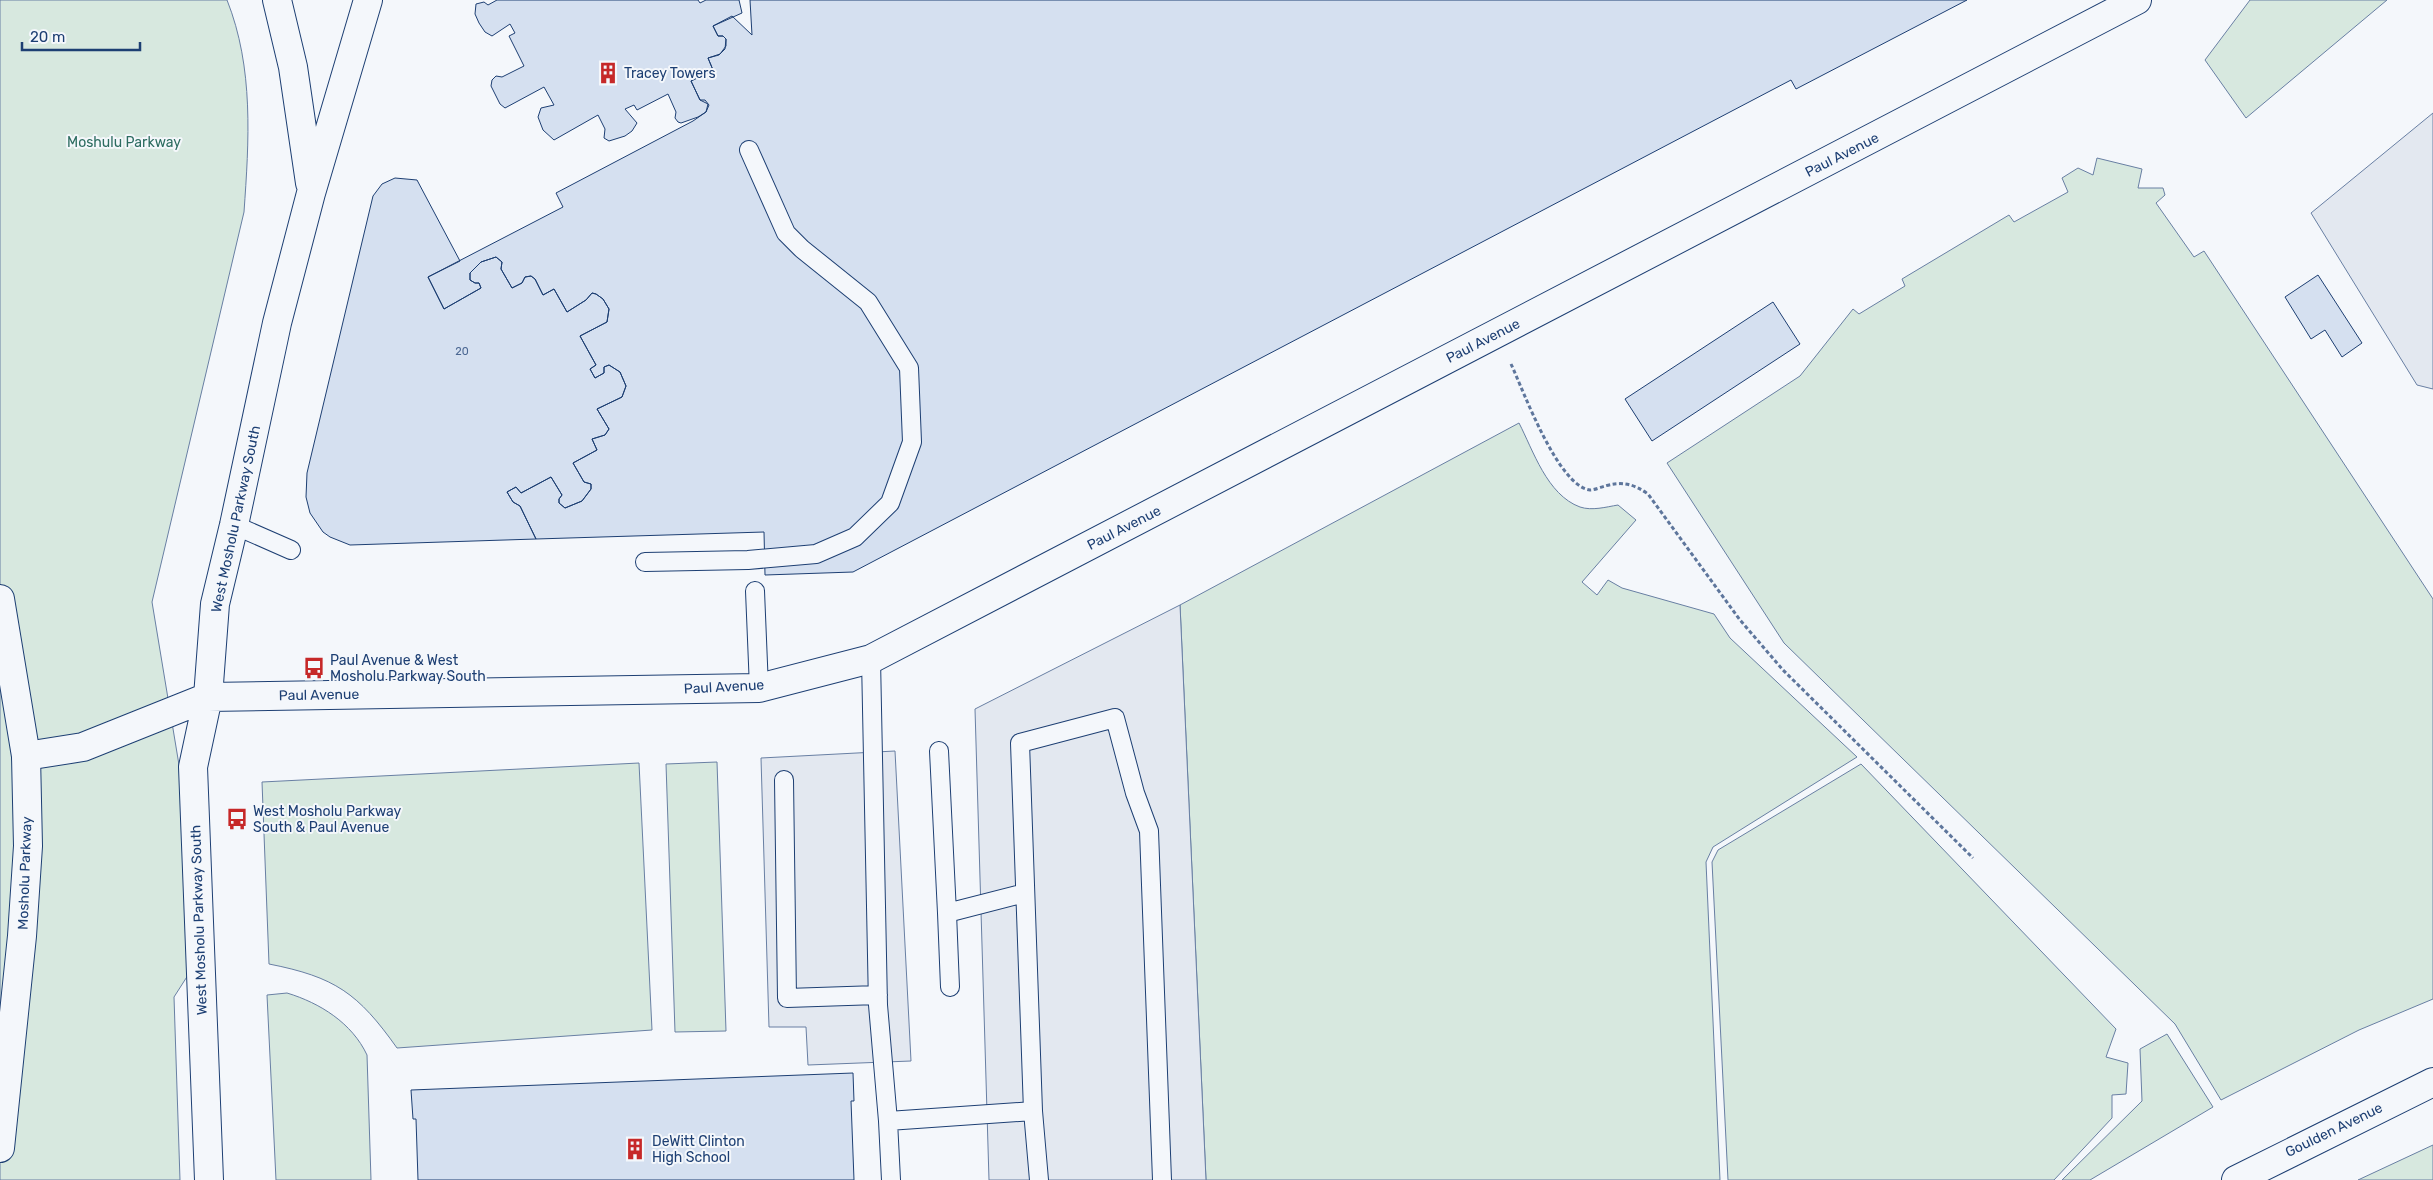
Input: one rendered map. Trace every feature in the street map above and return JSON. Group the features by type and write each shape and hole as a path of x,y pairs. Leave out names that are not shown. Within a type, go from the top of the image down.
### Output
{"street":[{"name":"West Mosholu Parkway South","path":"277,0 293,67 311,192"},
{"name":"West Mosholu Parkway South","path":"209,1180 192,767 208,697 215,604 234,525 277,323 311,192 368,0"},
{"name":"Paul Avenue","path":"26,756 83,747 208,697 760,688 871,659 2137,0"},
{"name":"Mosholu Parkway","path":"0,599 26,756 28,846 22,936 0,1148"},
{"name":"Goulden Avenue","path":"2236,1180 2433,1082"}],"lane":[{"path":"645,562 748,560 816,554 855,537 890,503 912,442 909,368 868,302 802,249 786,233 749,150"},
{"path":"234,525 290,550"},
{"path":"755,591 760,688"},
{"path":"871,659 878,995 888,1120 890,1180"},
{"path":"1040,1180 1033,1111 1020,743 1115,718 1135,793 1149,831 1162,1180"},
{"path":"939,751 950,987"},
{"path":"784,780 787,998 878,995"},
{"path":"947,913 1025,894"},
{"path":"888,1120 1033,1111"}],"path":[{"path":"1498,334 1555,459 1575,484 1591,490 1619,482 1638,487 1648,494 1740,620 1783,670 1973,858"}],"green space":[{"name":"Moshulu Parkway","path":"0,0 227,0 236,26 246,78 248,132 244,212 152,602 182,783 190,972 174,997 180,1180 0,1180"},
{"path":"2250,0 2387,0 2246,118 2205,60"},
{"path":"2097,158 2142,169 2138,188 2163,188 2165,195 2156,203 2194,257 2204,251 2433,599 2433,999 2359,1030 2221,1100 2175,1024 1784,643 1667,463 1800,376 1853,309 1859,314 1905,286 1902,279 2009,215 2014,222 2068,192 2062,178 2078,168 2093,175"},
{"path":"1519,423 1542,471 1559,493 1568,501 1589,509 1618,505 1636,520 1582,582 1597,595 1608,580 1622,588 1714,614 1730,638 1857,757 1713,847 1706,862 1720,1180 1206,1180 1180,605"},
{"path":"717,762 726,1031 675,1032 666,764"},
{"path":"639,763 652,1030 397,1048 370,1014 343,990 311,975 269,964 262,782"},
{"path":"1861,764 2116,1029 2106,1057 2128,1063 2126,1094 2112,1095 2112,1118 2054,1180 1728,1180 1712,862 1718,850"},
{"path":"287,993 311,1002 334,1016 353,1033 367,1055 371,1180 276,1180 267,995"},
{"path":"2167,1034 2213,1107 2090,1180 2062,1180 2142,1101 2140,1049"},
{"path":"2433,1145 2433,1180 2358,1180"}],"shaded area":[{"path":"2433,113 2433,389 2417,385 2311,213"},
{"path":"1180,605 1206,1180 989,1180 975,709"},
{"path":"895,751 911,1061 808,1065 806,1027 769,1027 761,758"}],"building":[{"name":"Tracey Towers","path":"497,0 698,0 700,3 706,0 739,0 742,13 713,26 718,36 723,36 726,39 726,46 720,54 708,58 713,70 691,81 700,100 705,100 709,105 706,112 698,117 681,123 678,122 668,94 637,110 634,105 625,109 637,123 632,131 625,136 609,141 604,138 605,129 598,115 554,140 543,130 538,117 541,108 554,105 544,87 505,108 500,104 491,86 492,80 496,76 502,77 524,66 509,36 515,33 510,24 492,36 485,32 475,14 476,4 484,2 488,5"},
{"path":"750,0 1967,0 1796,89 1791,80 853,572 765,575 764,532 536,539 520,506 513,502 507,492 516,487 521,493 551,477 562,495 559,503 565,508 582,501 591,489 591,484 584,482 573,463 597,450 592,439 605,435 609,429 597,409 622,397 626,386 620,372 609,365 604,367 604,373 595,378 590,369 596,365 580,336 607,322 609,309 603,299 592,293 586,300 567,312 554,289 543,295 535,279 531,276 525,277 522,283 512,288 501,269 502,262 496,257 481,262 470,273 470,280 479,283 481,288 444,309 428,277 563,207 556,193 693,121 706,112 708,104 700,100 691,81 713,70 708,58 719,55 725,49 726,39 723,36 718,36 713,26 732,16 752,35"},
{"path":"395,178 417,180 460,261 428,277 444,309 481,288 479,283 470,280 470,273 481,262 496,257 502,262 501,269 512,288 522,283 525,277 531,276 535,279 543,295 554,289 567,312 586,300 592,293 603,299 609,309 607,322 580,336 596,365 590,369 595,378 604,373 604,367 609,365 620,372 626,386 622,397 597,409 609,429 605,435 592,439 597,450 573,463 584,482 591,484 591,489 582,501 565,508 559,503 562,495 551,477 521,493 516,487 507,492 513,502 520,506 536,539 350,545 323,532 310,513 306,497 307,473 373,196 382,184"},
{"path":"2318,275 2362,343 2342,357 2325,330 2311,339 2285,297"},
{"path":"1773,302 1800,344 1652,441 1625,399"},
{"name":"DeWitt Clinton High School","path":"853,1073 854,1101 851,1101 854,1180 418,1180 416,1119 413,1119 411,1090"}],"place":[{"name":"Tracey Towers","path":"608,73"},
{"name":"Paul Avenue & West Mosholu Parkway South","path":"314,668"},
{"name":"West Mosholu Parkway South & Paul Avenue","path":"237,819"},
{"name":"DeWitt Clinton High School","path":"635,1149"}]}
